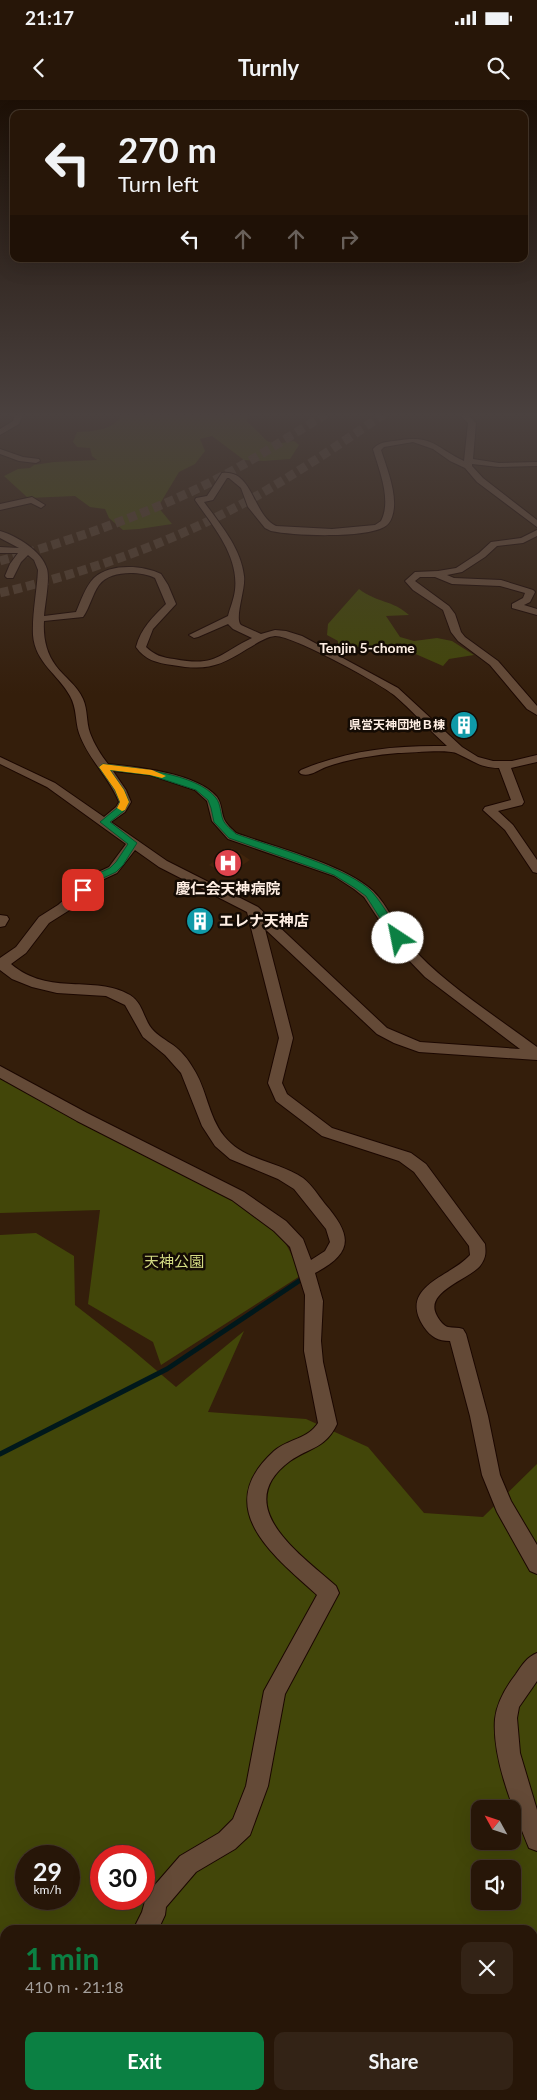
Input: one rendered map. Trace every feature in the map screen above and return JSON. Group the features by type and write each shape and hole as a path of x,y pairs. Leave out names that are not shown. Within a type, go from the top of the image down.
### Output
{"street":[{"path":"204,507 233,549 240,579 240,591 233,623 237,627 259,637"},
{"path":"253,507 268,526 286,530 336,532 383,526 391,507"},
{"path":"515,507 537,524"},
{"path":"537,533 523,540 494,544 482,555 459,570 437,574 418,574 410,581 412,585 436,599 447,609 453,618 456,634 495,664 537,712"},
{"path":"0,534 11,538 29,551 38,559 43,570 38,636 51,667 71,688 77,698 82,712 84,732 103,767 120,790 124,802 121,809 104,822"},
{"path":"0,550 29,551"},
{"path":"10,576 16,561 23,553 29,551"},
{"path":"39,619 80,615 96,582 102,577 121,571 157,575 172,604 148,627 142,641 141,647 143,651 154,658 188,665 208,665 221,660 259,637 274,634 295,636 344,661 397,692 455,749 478,762 504,766 521,764 537,758"},
{"path":"437,574 452,581 501,583 530,592 527,600 516,606 537,612"},
{"path":"194,636 233,618"},
{"path":"305,772 321,764 370,753 422,748 455,749"},
{"path":"0,760 39,778 163,864 253,910 382,1031 399,1040 419,1047 537,1055"},
{"path":"504,766 518,802 489,810 509,828 537,868"},
{"path":"103,767 152,772 199,788 212,799 216,808 218,822 232,836 338,873 358,886 369,894 404,947 430,974 537,1055"},
{"path":"133,843 113,870 98,877 63,908 44,920 21,950 1,964 24,980 64,989 110,993 131,1002 146,1031 167,1048 190,1074 206,1120 227,1150 244,1160 294,1180 331,1220 338,1232 339,1244 332,1255 323,1262 306,1270"},
{"path":"253,910 286,1038 275,1082 281,1097 327,1132 405,1157 420,1168 477,1244 478,1256 469,1266 431,1290 425,1307 428,1319 442,1334 458,1334 479,1416 491,1475 504,1506 537,1564"},
{"path":"0,919 2,919 0,923"},
{"path":"0,1071 82,1117 238,1196 280,1226 297,1244 315,1303 312,1340 313,1362 328,1424 319,1437 282,1456 262,1476 256,1487 255,1500 260,1524 275,1542 329,1593 275,1691 257,1786 242,1827 227,1841 188,1864 155,1902 153,1915 147,1925"},
{"path":"537,1663 508,1706 505,1738 523,1803 537,1840"}],"shaded area":[{"name":"慶仁会天神病院","path":"232,848 250,860 227,875 209,865"}],"green space":[{"path":"93,507 158,507 172,524 123,530 109,518 105,509"},
{"path":"359,589 372,597 403,610 409,615 386,616 400,637 414,641 437,638 452,641 474,655 449,659 443,666 411,652 360,647 338,649 338,641 327,635 328,624"},
{"name":"天神公園","path":"0,1073 166,1167 231,1199 256,1214 267,1222 283,1240 291,1253 300,1276 161,1365 153,1342 88,1304 100,1210 0,1213"},
{"path":"36,1233 74,1256 75,1305 176,1387 244,1331 208,1412 306,1419 368,1447 424,1513 483,1517 537,1464 537,1925 0,1925 0,1235"}],"waterway":[{"path":"0,1454 167,1369 302,1279"}],"tunnel":[{"path":"0,561 54,545 156,507"},
{"path":"0,593 63,576 124,556 184,532 236,507"}],"slow traffic":[{"path":"122,808 124,802 120,790 103,767 152,772 162,776"}],"place":[{"name":"県営天神団地Ｂ棟","path":"464,725"},
{"name":"慶仁会天神病院","path":"228,863"},
{"name":"エレナ天神店","path":"200,921"}],"district":[{"name":"Tenjin 5-chome","path":"367,648"}],"route":[{"path":"83,890 98,877 113,870 133,843 104,822 121,809 124,802 120,790 103,767 152,772 199,788 212,799 216,808 218,822 232,836 338,873 358,886 369,894 398,938"}]}
